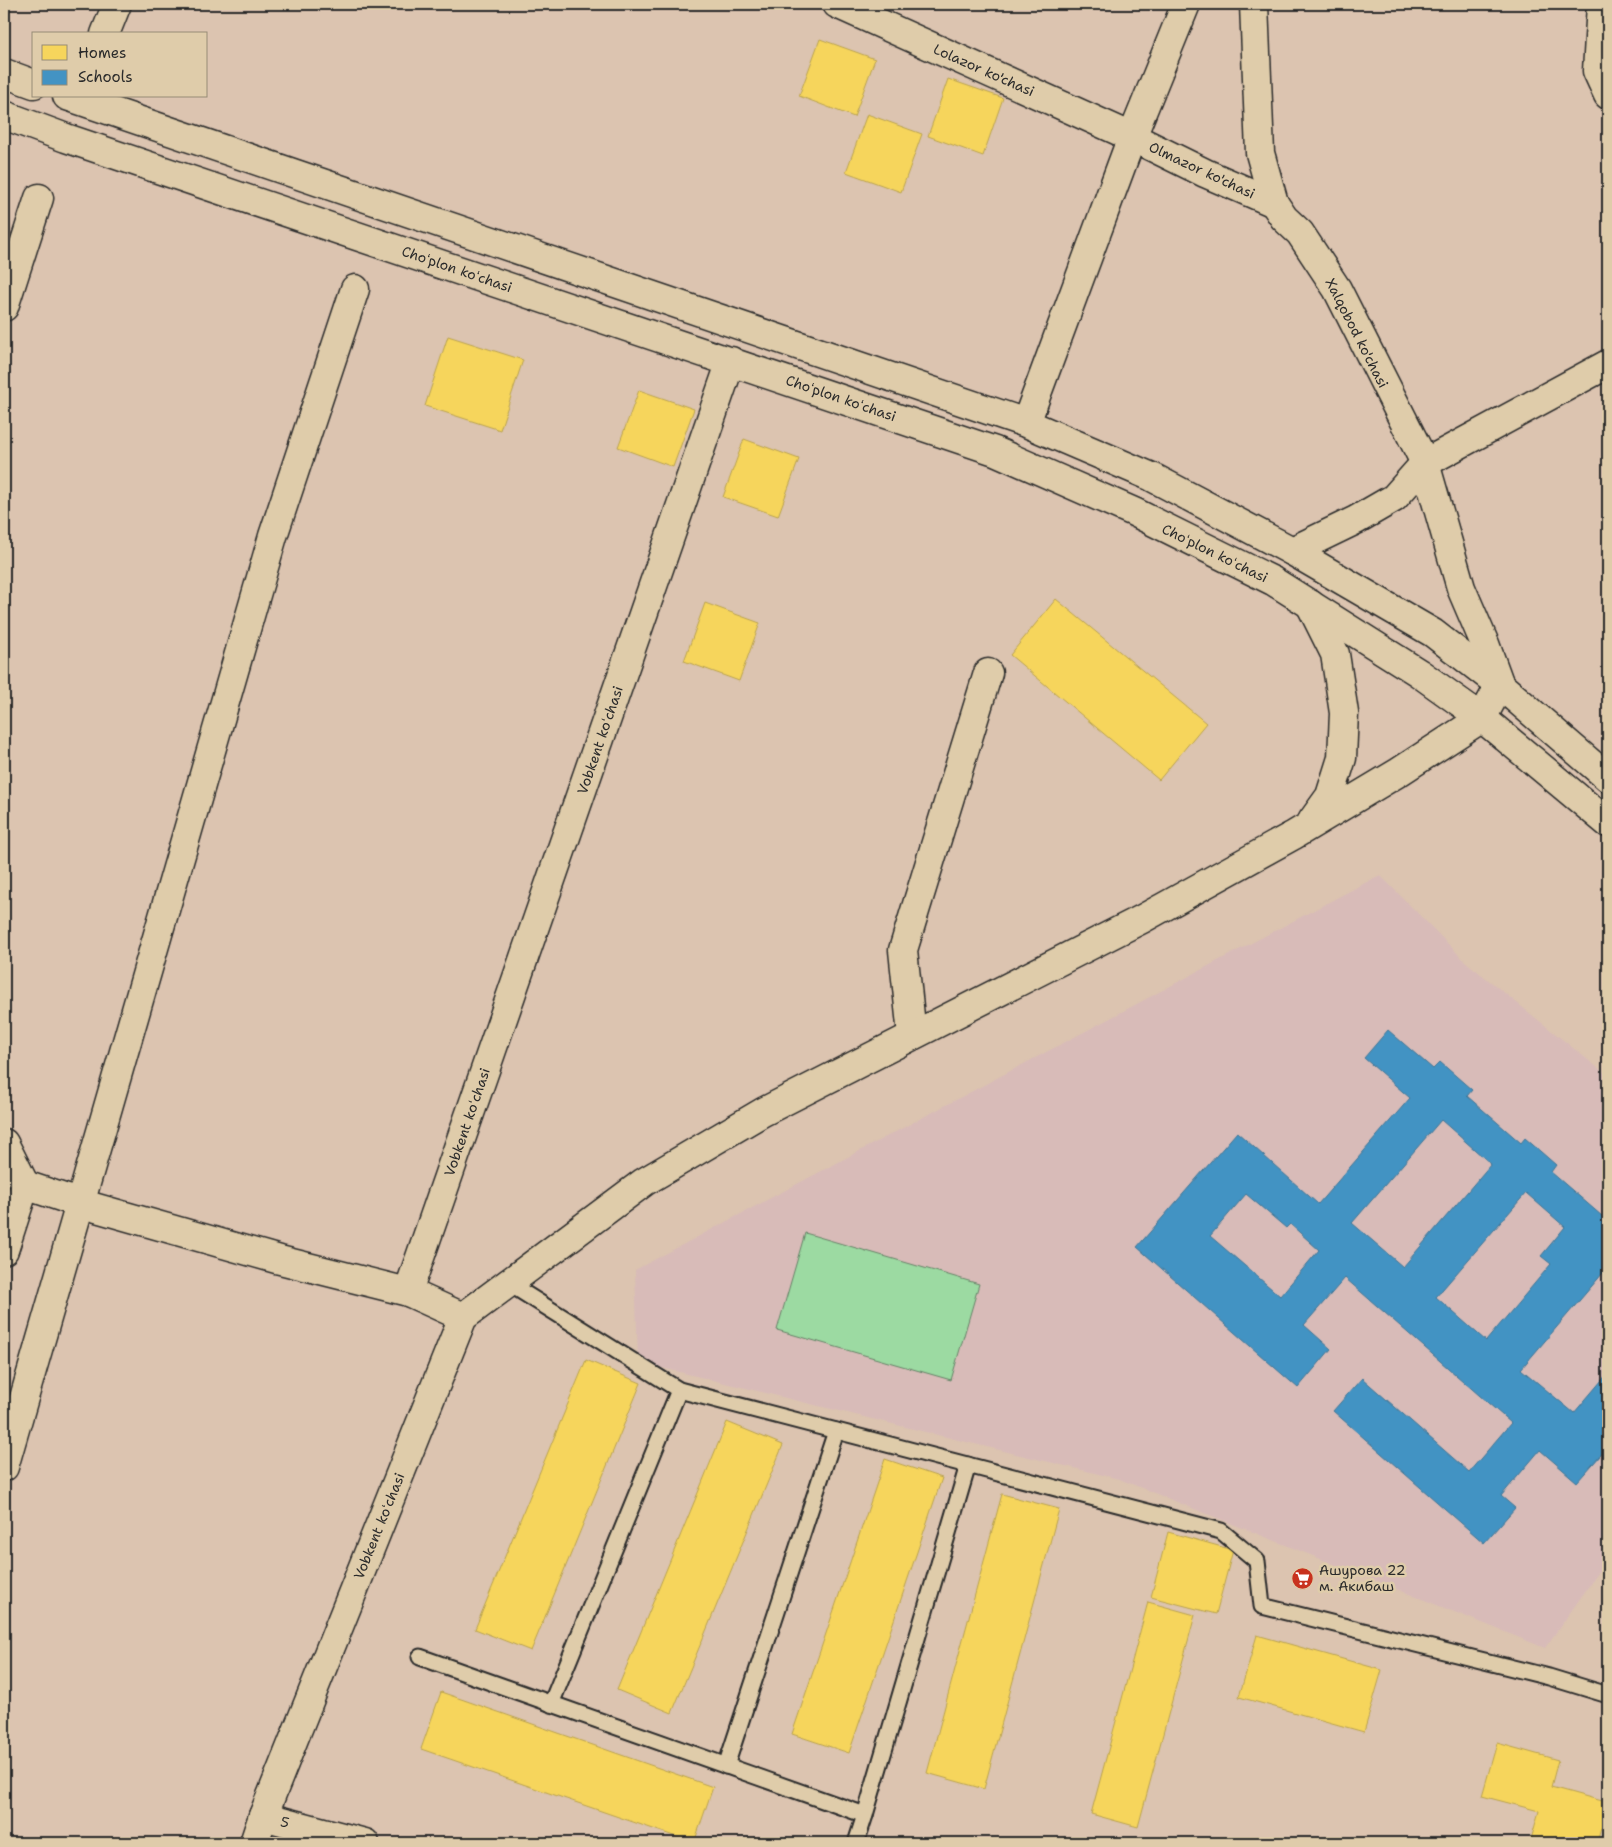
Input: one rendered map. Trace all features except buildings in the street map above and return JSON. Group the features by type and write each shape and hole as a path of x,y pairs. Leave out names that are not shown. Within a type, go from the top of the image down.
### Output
{"street":[{"path":"106,32 117,4"},
{"name":"Lolazor ko'chasi","path":"837,4 1132,137"},
{"path":"1026,423 1132,137 1186,4"},
{"name":"Xalqobod ko'chasi","path":"1254,4 1260,153 1274,203 1284,218 1300,233 1337,289 1425,463 1462,588 1500,685"},
{"path":"1602,4 1597,71 1608,95"},
{"path":"4,73 32,83"},
{"path":"79,98 1026,423 1152,477 1292,551 1433,633 1500,685 1608,778"},
{"name":"Choʻplon koʻchasi","path":"4,115 995,451 1134,512 1273,581 1419,672 1482,718 1608,823"},
{"name":"Olmazor ko'chasi","path":"1132,137 1206,174 1274,203"},
{"path":"4,307 39,198"},
{"path":"4,1467 273,536 355,289"},
{"name":"Vobkent koʻchasi","path":"408,1292 731,361"},
{"path":"1292,551 1356,520 1394,498 1425,463 1608,364"},
{"path":"1308,826 1330,796 1342,758 1344,713 1335,654 1310,604"},
{"path":"912,1035 903,950 988,673"},
{"path":"25,1186 280,1260 408,1292 463,1317 644,1182 763,1112 1142,919 1308,826 1399,772 1482,718 1500,685"},
{"path":"4,1142 25,1186 4,1250"},
{"name":"Vobkent koʻchasi","path":"254,1843 463,1317"},
{"name":"5","path":"264,1816 365,1843"}],"lane":[{"path":"508,1283 678,1390 1222,1531 1256,1561 1262,1606 1549,1677 1608,1695"},
{"path":"551,1704 678,1390"},
{"path":"726,1766 836,1431"},
{"path":"856,1843 968,1465"},
{"path":"420,1657 865,1815"}],"shaded area":[{"path":"1380,875 1466,962 1608,1076 1608,1559 1545,1648 1119,1479 638,1362 635,1270"}],"green space":[{"path":"805,1233 979,1284 951,1380 777,1330"}],"place":[{"name":"Ашурова 22 м. Акибаш","path":"1303,1578"}]}
